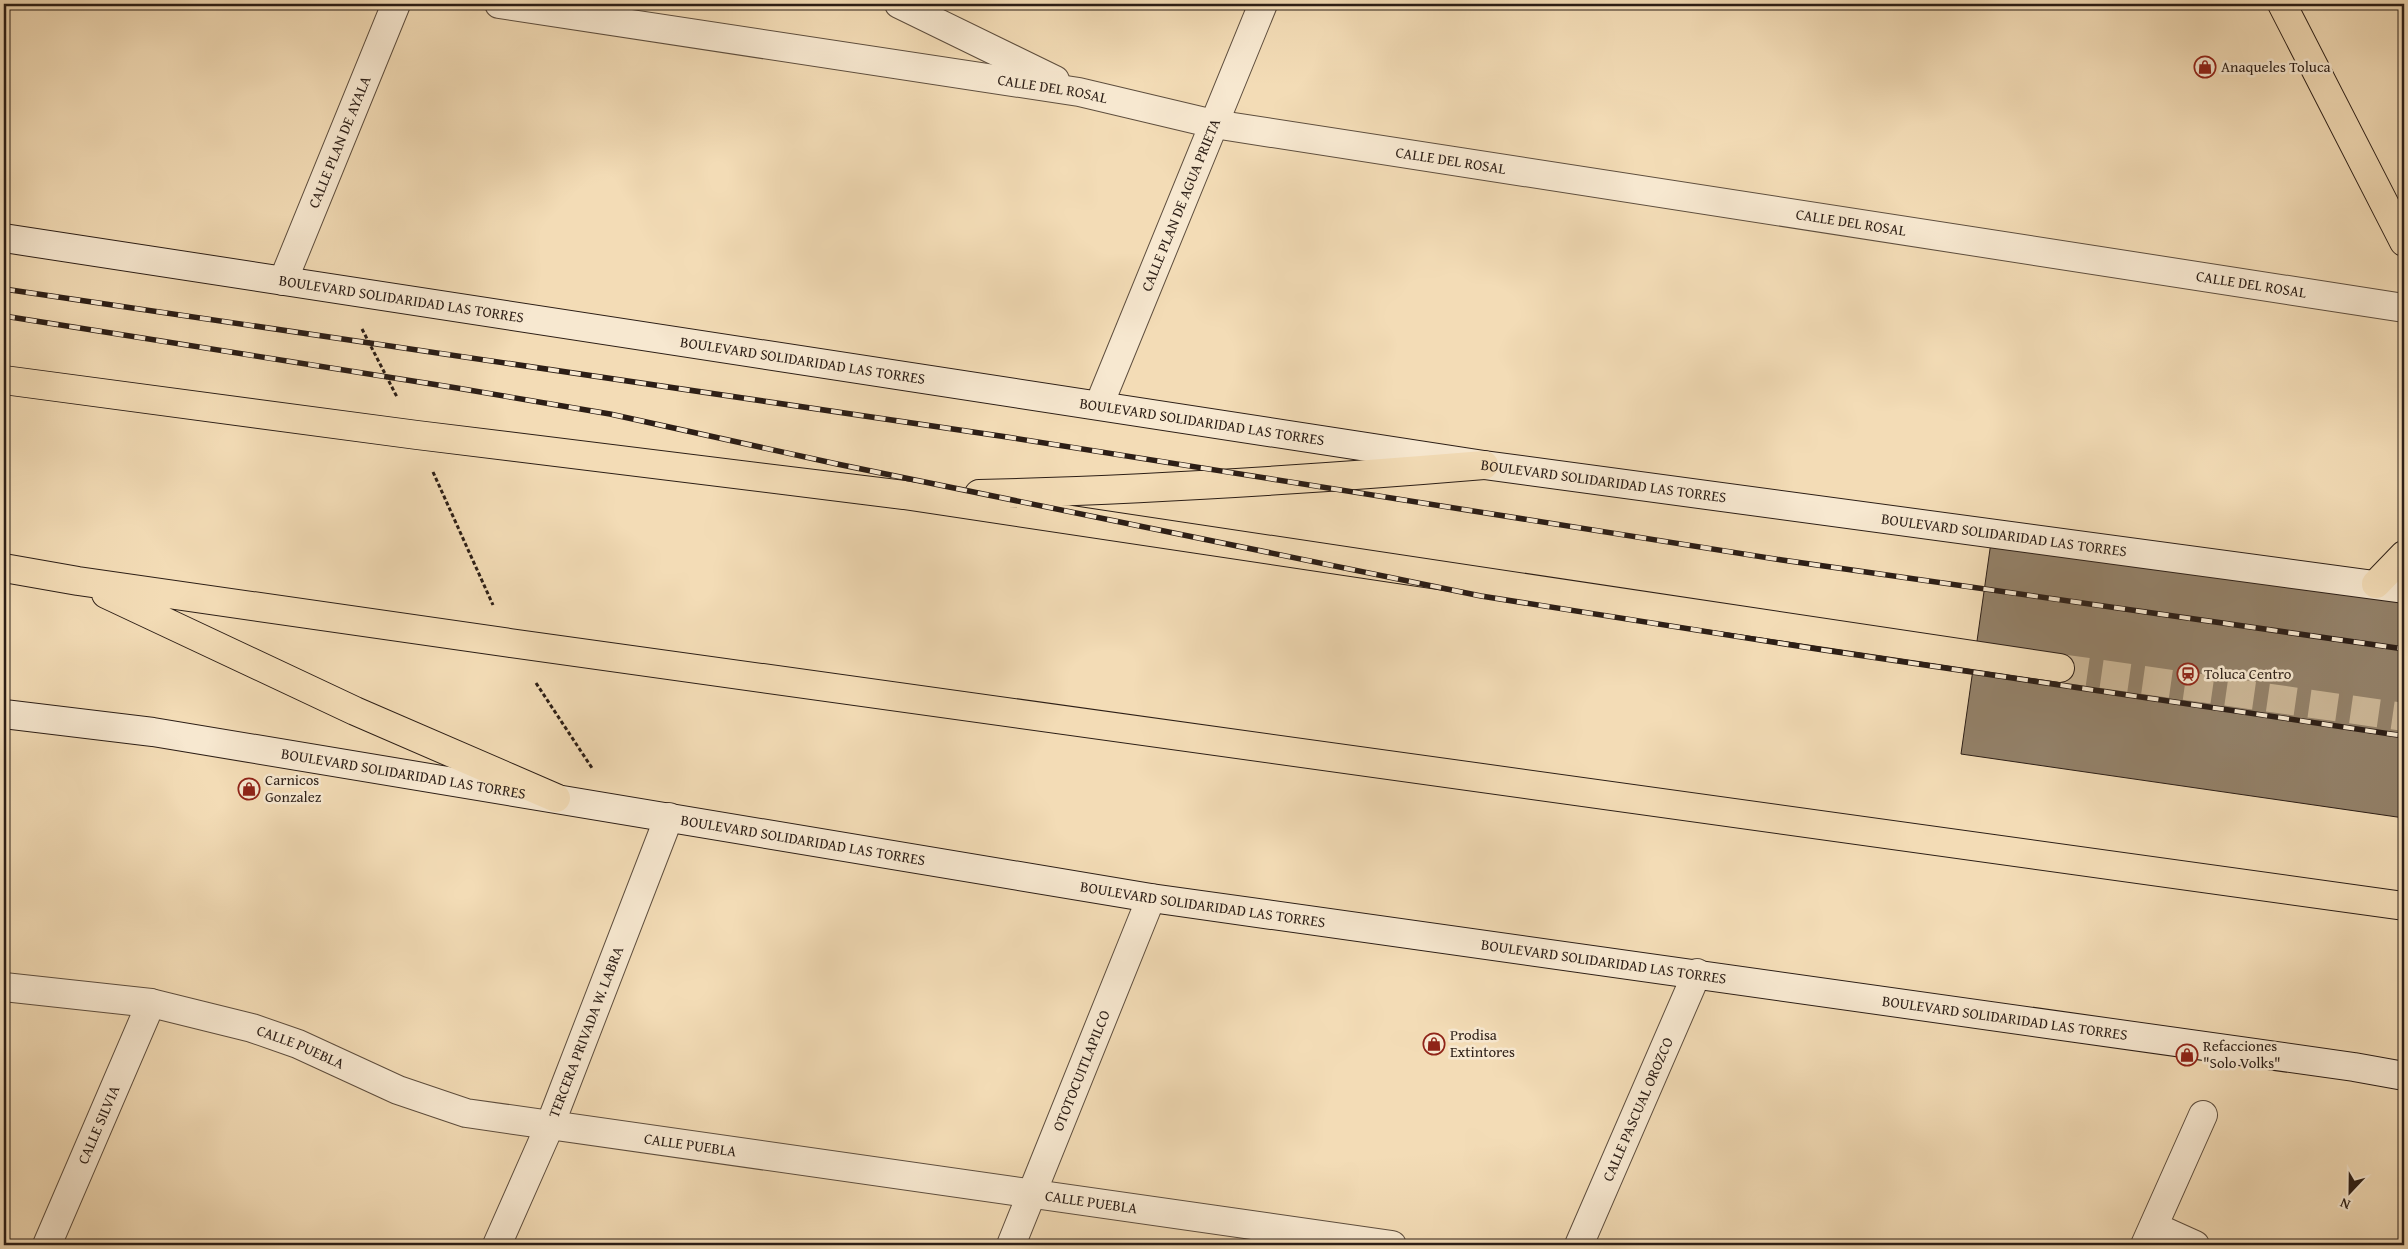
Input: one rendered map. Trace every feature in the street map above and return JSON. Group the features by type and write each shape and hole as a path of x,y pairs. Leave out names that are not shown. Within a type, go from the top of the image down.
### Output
{"highway":[{"path":"2282,4 2404,242"},
{"path":"4,380 416,436 904,496 2060,668"},
{"path":"904,496 1127,489 1311,479 1484,465"},
{"path":"2376,584 2404,555"},
{"path":"4,568 78,581 510,643 2404,906"},
{"path":"78,581 355,711 556,798"}],"street":[{"name":"CALLE PLAN DE AYALA","path":"283,281 396,4"},
{"name":"CALLE DEL ROSAL","path":"499,4 1079,92 1214,124 2404,308"},
{"path":"899,4 1079,92"},
{"name":"CALLE PLAN DE AGUA PRIETA","path":"1099,405 1262,4"},
{"name":"BOULEVARD SOLIDARIDAD LAS TORRES","path":"4,238 1484,465 2404,589"},
{"name":"BOULEVARD SOLIDARIDAD LAS TORRES","path":"4,714 153,732 1151,898 1697,973 2354,1067 2404,1076"},
{"name":"TERCERA PRIVADA W. LABRA","path":"497,1245 550,1125 669,817"},
{"name":"OTOTOCUITLAPILCO","path":"1011,1245 1151,898"},
{"name":"CALLE PASCUAL OROZCO","path":"1578,1245 1697,973"},
{"name":"CALLE PUEBLA","path":"4,987 151,1003 252,1028 298,1044 398,1090 466,1113 1392,1245"},
{"name":"CALLE SILVIA","path":"47,1245 151,1003"},
{"path":"2195,1245 2150,1236 2203,1115"}],"path":[{"path":"341,290 416,436 510,643 618,808"}],"building":[{"name":"Toluca Centro","path":"1992,535 2404,595 2404,818 1961,754"}],"tunnel":[{"path":"2060,668 2404,717"}],"railway":[{"path":"4,289 1007,437 1782,560 2404,649"},
{"path":"4,316 610,414 837,464 1481,596 1817,649 2404,736"}],"place":[{"name":"Anaqueles Toluca","path":"2205,67"},
{"name":"Toluca Centro","path":"2188,674"},
{"name":"Carnicos Gonzalez","path":"249,789"},
{"name":"Prodisa Extintores","path":"1434,1044"},
{"name":"Refacciones \"Solo Volks\"","path":"2187,1055"}]}
